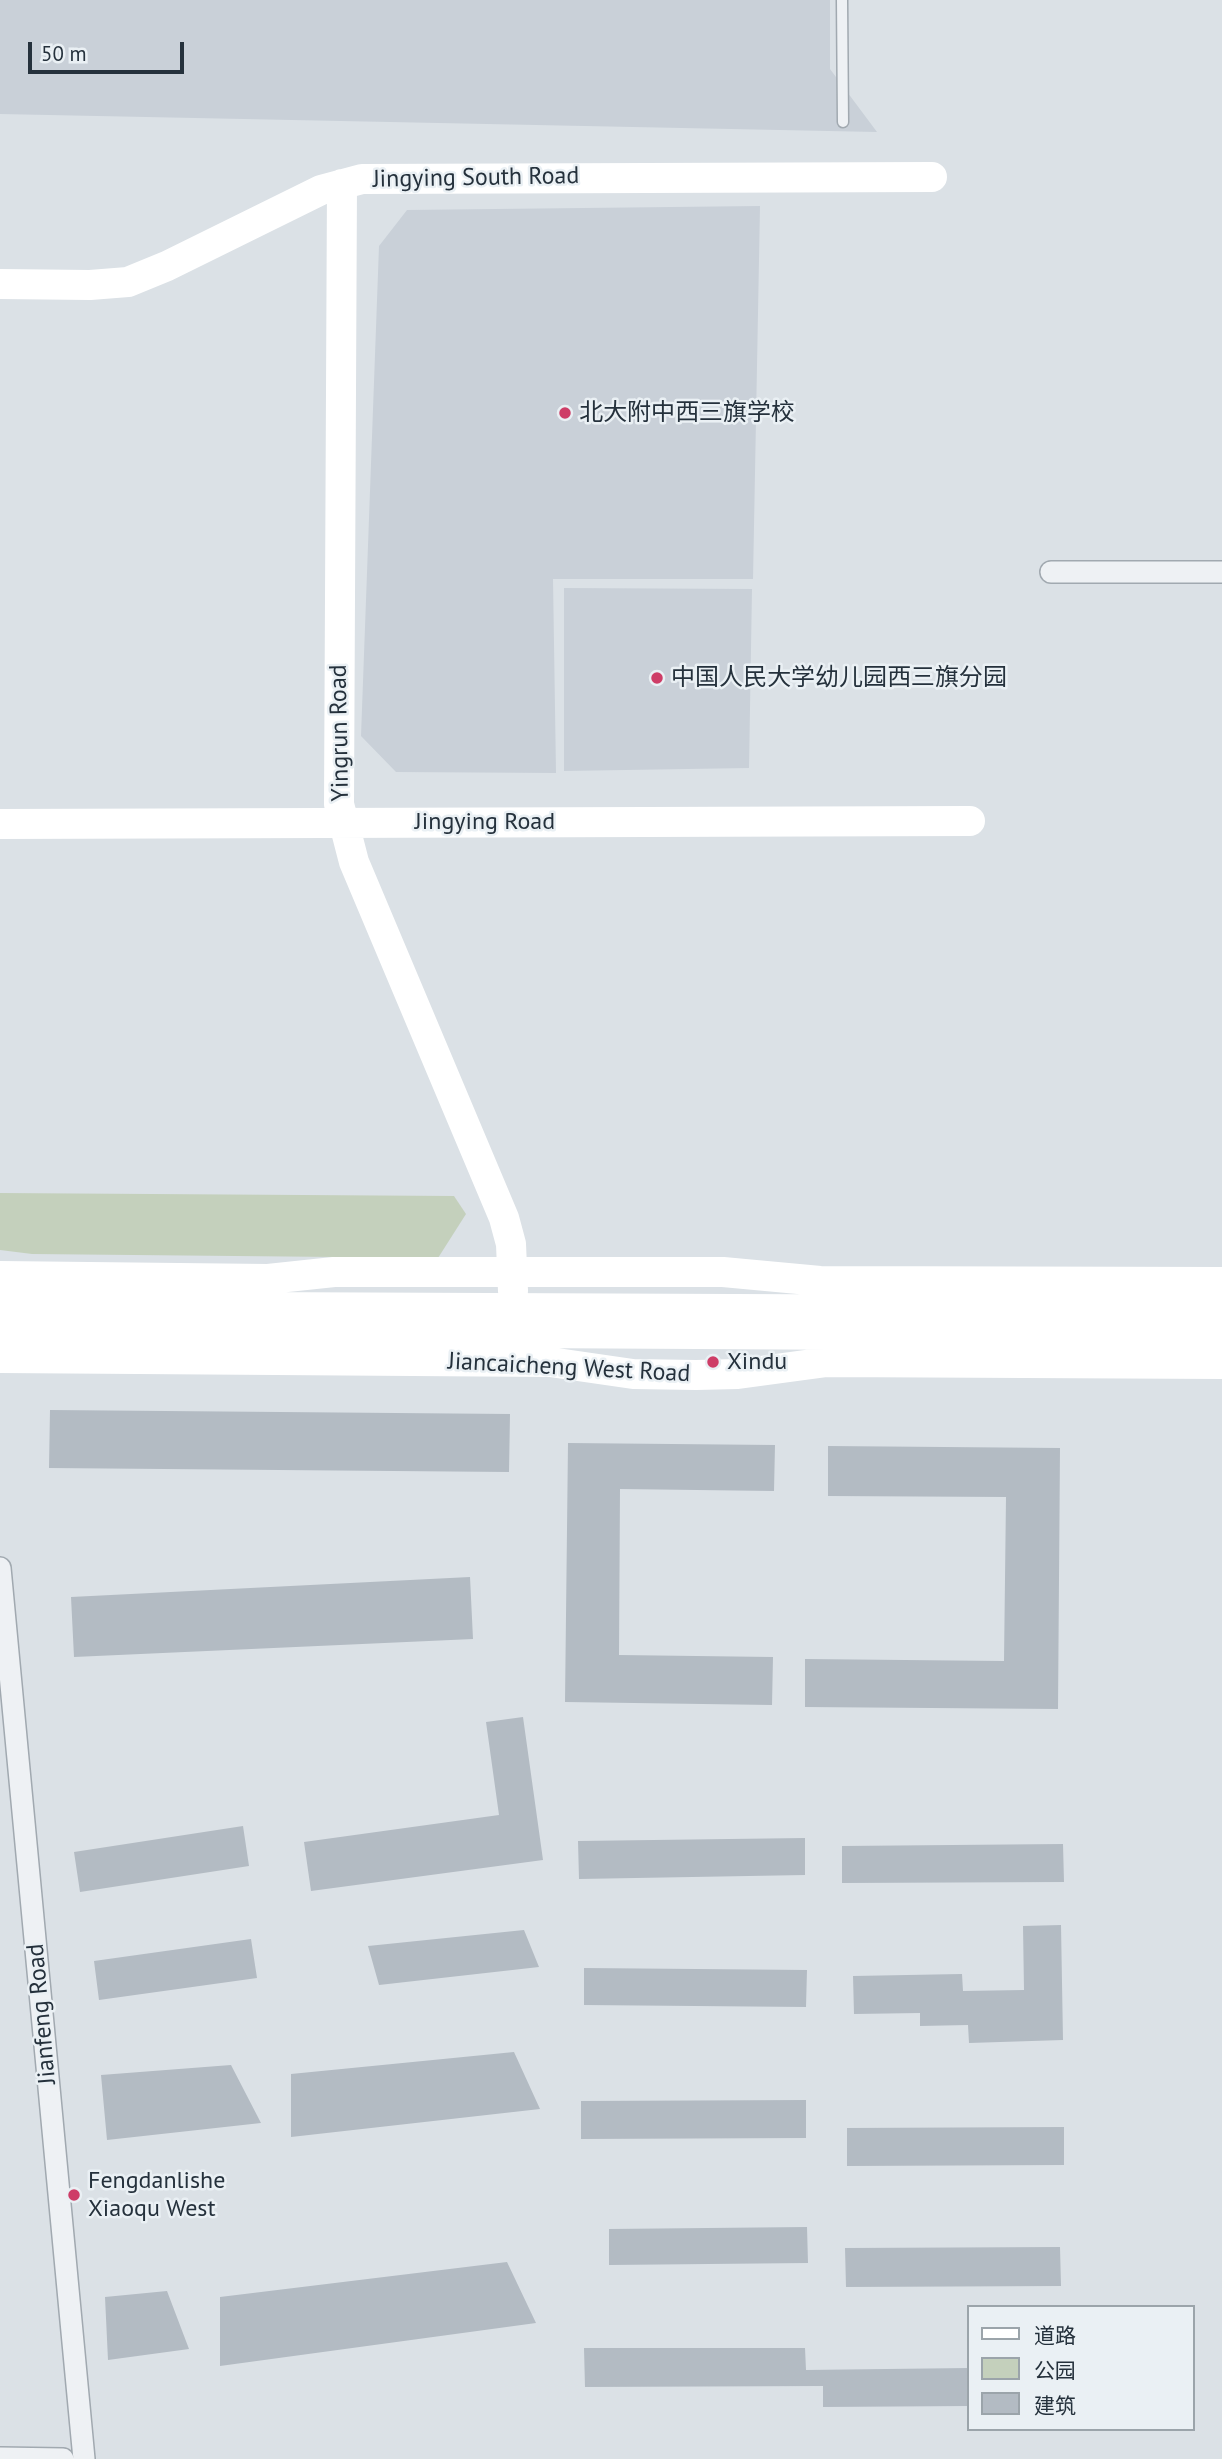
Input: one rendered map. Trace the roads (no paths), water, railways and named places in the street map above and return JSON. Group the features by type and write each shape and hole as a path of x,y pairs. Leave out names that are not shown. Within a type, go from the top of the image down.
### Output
{"street":[{"name":"Jingying South Road","path":"0,284 90,285 128,282 342,184 390,177 932,177"},
{"name":"Yingrun Road","path":"342,184 338,785 343,823 354,862 504,1218 511,1244 513,1321"},
{"path":"1051,572 1222,572"},
{"name":"Jingying Road","path":"0,824 970,821"},
{"path":"0,1276 268,1279 334,1272 723,1272 820,1281 1222,1282"},
{"name":"Jiancaicheng West Road","path":"0,1306 1222,1337"},
{"name":"Jiancaicheng West Road","path":"0,1329 1222,1311"},
{"name":"Jiancaicheng West Road","path":"0,1358 550,1362 623,1373 683,1375 738,1374 827,1362 1222,1364"},
{"name":"Jianfeng Road","path":"0,1568 84,2459"},
{"path":"0,2458 63,2459"}],"lane":[{"path":"842,0 843,122"}],"place":[{"name":"北大附中西三旗学校","path":"565,413"},
{"name":"中国人民大学幼儿园西三旗分园","path":"657,678"},
{"name":"Xindu","path":"713,1362"},
{"name":"Fengdanlishe Xiaoqu West","path":"74,2195"}]}
